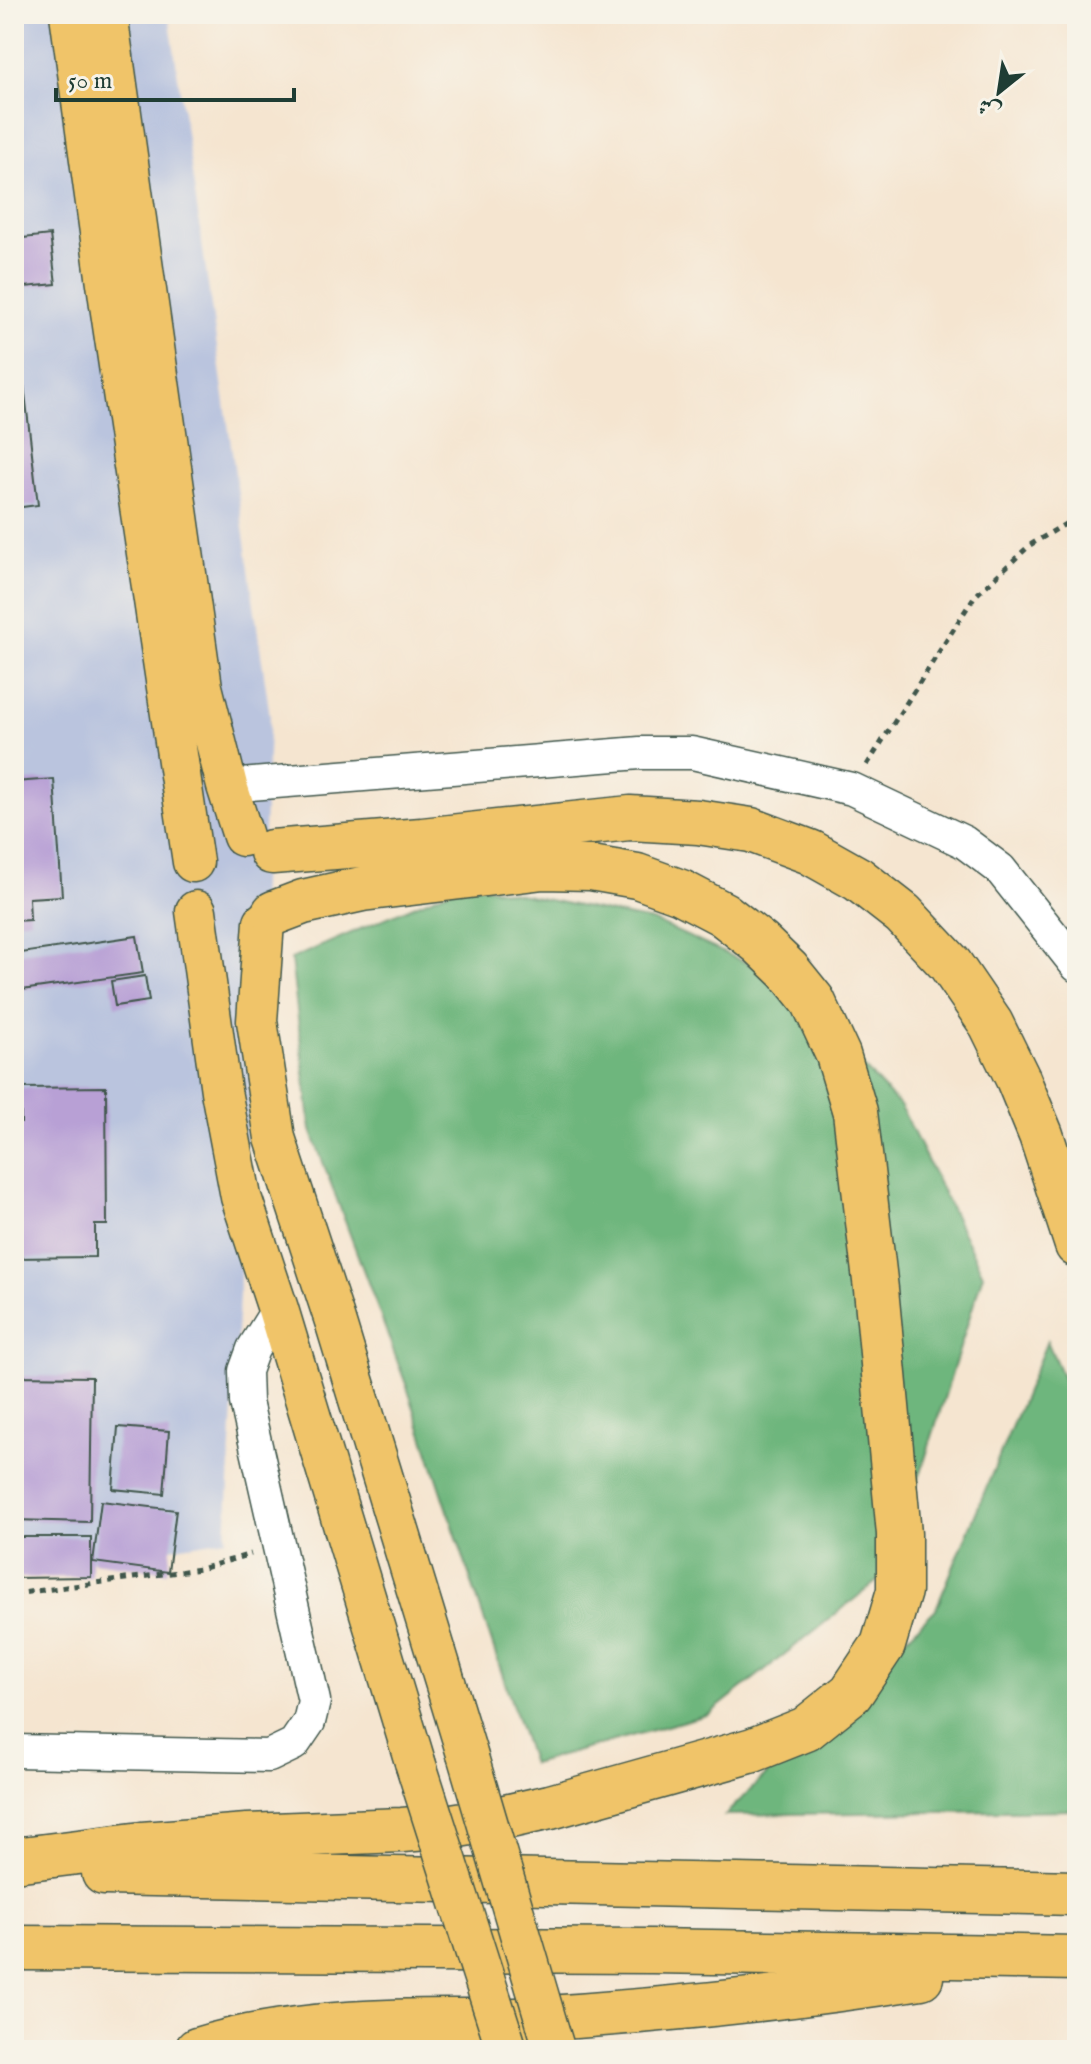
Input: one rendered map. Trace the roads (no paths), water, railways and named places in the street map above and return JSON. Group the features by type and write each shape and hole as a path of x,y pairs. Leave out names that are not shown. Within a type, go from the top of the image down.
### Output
{"highway":[{"path":"258,844 422,840 630,818 698,822 751,830 810,852 858,879 903,914 950,964 991,1024 1041,1135 1077,1245"},
{"path":"14,1860 142,1844 464,1824 550,1807 753,1750 806,1729 851,1693 883,1645 899,1591 898,1518 855,1112 838,1055 813,1001 788,970 723,914 681,892 637,876 591,868 543,867 362,889 303,902 269,918"},
{"path":"14,1872 1077,1893"},
{"path":"14,1948 1062,1957"},
{"path":"197,2050 270,2033 330,2025 514,2020 663,2009 1062,1957"}],"main road":[{"path":"70,14 193,862"},
{"path":"107,14 202,687 227,786 258,844 281,866 284,882 282,898 269,918 251,930 235,932 207,922 190,899 188,874 193,862 202,849 228,836 258,844"},
{"path":"196,911 221,1091 241,1197 507,2050"},
{"path":"269,918 257,1021 275,1138 335,1321 554,2047"}],"street":[{"path":"227,786 640,753 692,753 852,789 964,842 1000,869 1077,966"},
{"path":"14,1751 269,1756 294,1744 309,1722 314,1701 246,1402 245,1371 253,1349 278,1309"}]}
